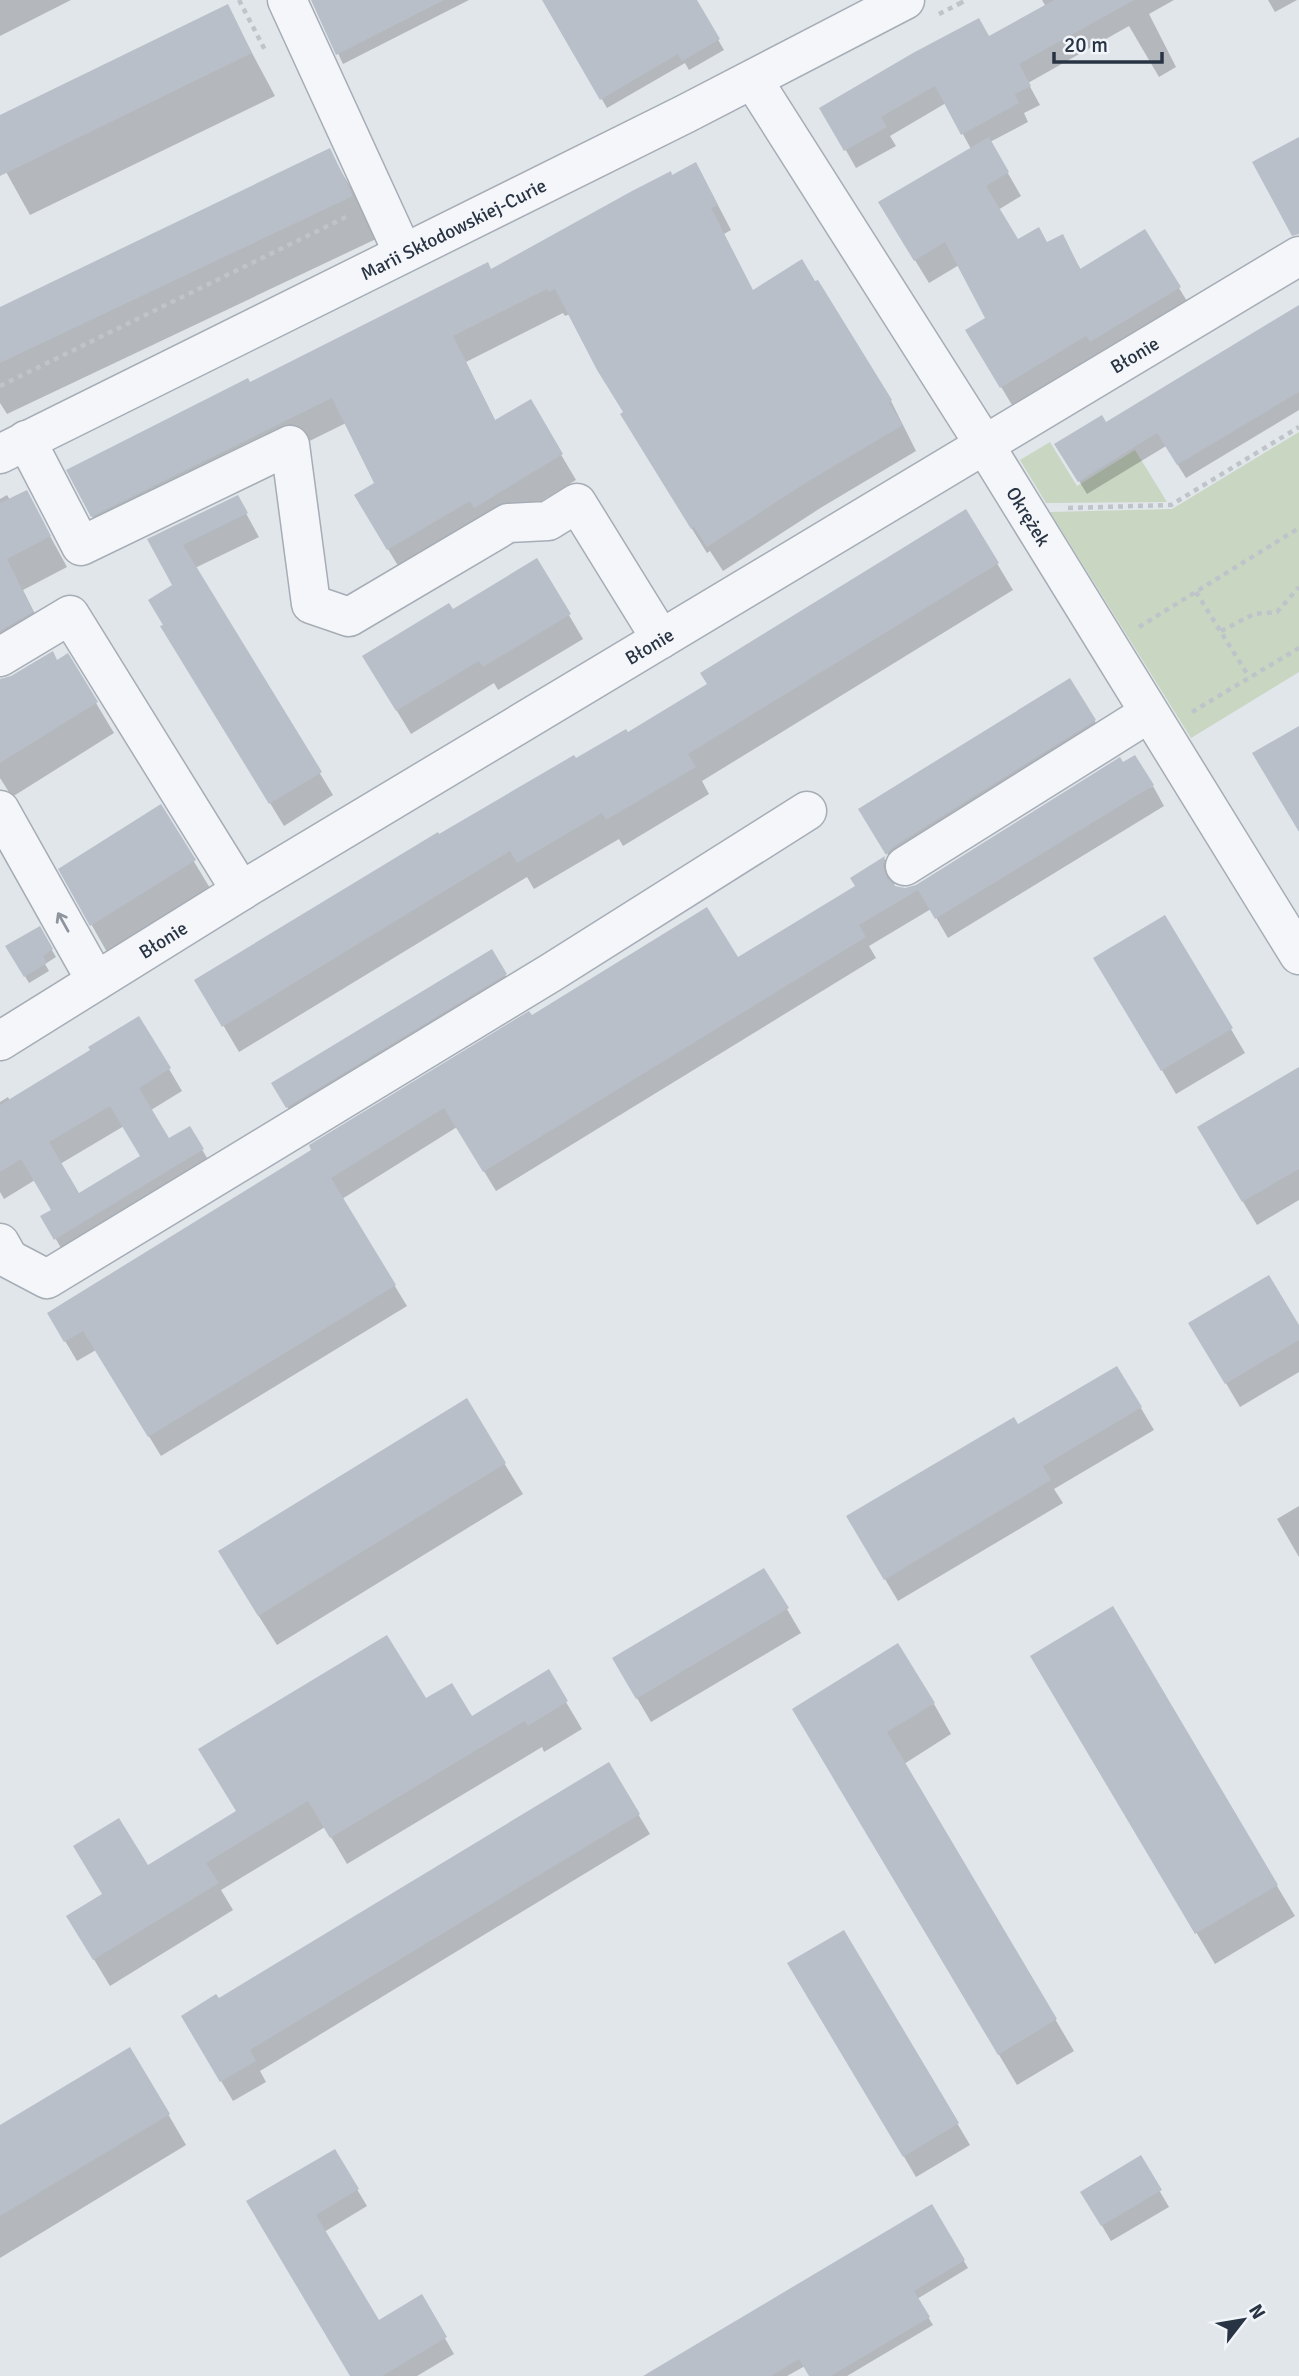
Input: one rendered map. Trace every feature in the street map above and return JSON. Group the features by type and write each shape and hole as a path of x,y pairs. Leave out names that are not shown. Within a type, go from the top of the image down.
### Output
{"street":[{"path":"288,0 403,253"},
{"name":"Marii Skłodowskiej-Curie","path":"13,447 753,80 920,8"},
{"name":"Okrężek","path":"753,80 984,444 1168,714 1297,947"},
{"name":"Błonie","path":"0,1041 240,891 1299,256"},
{"path":"13,447 81,546 290,445 311,604 349,617 508,523 548,521 577,503 661,639"},
{"path":"0,657 70,615 240,891"},
{"path":"905,866 1168,714"},
{"path":"0,810 96,981"},
{"path":"0,1243 9,1259 47,1279 552,972 807,811"}],"path":[{"path":"920,8 966,0"},
{"path":"0,386 359,211"},
{"path":"1056,508 1171,505 1299,427"},
{"path":"1133,630 1299,528"},
{"path":"1221,631 1254,614 1277,612 1299,587"},
{"path":"1196,592 1249,677"},
{"path":"1168,714 1249,677 1299,648"}],"green space":[{"path":"1299,432 1299,672 1191,738 1050,512 1172,509"},
{"path":"1050,442 1077,486 1135,450 1167,502 1046,503 1020,460"}],"building":[{"path":"311,0 444,0 336,55"},
{"path":"542,0 697,0 720,39 682,61 678,54 600,100"},
{"path":"1054,0 1134,0 1019,64 1031,86 1015,94 1019,103 961,135 935,86 881,117 887,127 844,151 819,108 979,18 989,36"},
{"path":"228,4 252,53 0,176 0,115"},
{"path":"989,137 1009,172 986,186 1018,239 1039,227 1047,242 1063,234 1080,269 1145,229 1181,287 1090,342 1086,336 1000,388 965,330 985,318 945,242 914,261 878,202"},
{"path":"1299,137 1299,234 1292,236 1252,162"},
{"path":"330,148 353,196 0,363 0,307"},
{"path":"696,162 718,205 711,208 753,290 802,259 815,281 818,280 892,400 889,403 903,425 807,482 707,547 694,527 691,529 620,414 623,412 597,370 555,289 549,292 547,289 453,336 495,420 531,399 563,454 474,508 470,501 387,550 354,495 374,483 332,398 91,517 66,470 248,378 250,382 488,262 491,269 632,191 671,171 672,175"},
{"path":"1299,305 1299,392 1177,465 1157,433 1078,482 1054,444 1102,415 1106,422"},
{"path":"27,490 51,536 7,559 33,612 0,631 0,503"},
{"path":"238,495 248,513 183,545 322,772 269,804 160,626 163,625 148,600 172,585 147,539"},
{"path":"966,509 999,563 688,754 696,767 606,820 602,813 517,863 510,851 222,1027 194,980 438,832 439,834 574,755 576,758 626,729 628,732 707,684 700,673"},
{"path":"537,558 571,614 483,667 479,661 396,711 362,656 449,603 453,609"},
{"path":"53,651 57,660 68,653 98,702 0,763 0,679 11,676"},
{"path":"1070,678 1096,720 893,847 886,855 858,809"},
{"path":"1299,726 1299,832 1252,753"},
{"path":"1135,755 1154,785 935,919 918,890 859,925 866,937 483,1172 444,1108 331,1178 396,1285 148,1437 83,1331 64,1342 47,1313 311,1150 309,1145 529,1011 532,1015 707,907 738,957 855,886 850,878 885,856 883,867 887,878 895,886 905,888 916,885 1120,757 1123,762"},
{"path":"161,804 196,860 90,926 58,869"},
{"path":"1165,915 1233,1028 1161,1071 1093,958"},
{"path":"40,926 53,949 43,956 47,963 24,977 5,946"},
{"path":"492,949 507,974 286,1108 271,1083"},
{"path":"139,1016 171,1068 139,1088 169,1138 190,1126 204,1149 54,1240 40,1216 51,1210 21,1159 0,1172 0,1105 90,1050 88,1047","holes":["110,1106 140,1156 79,1193 49,1142"]},
{"path":"1299,1067 1299,1169 1242,1202 1197,1127"},
{"path":"1269,1275 1299,1325 1299,1340 1225,1384 1188,1323"},
{"path":"1117,1366 1142,1407 1043,1466 1051,1480 884,1580 846,1516 1014,1417 1018,1424"},
{"path":"467,1398 506,1463 258,1616 218,1551"},
{"path":"764,1568 789,1608 636,1699 612,1658"},
{"path":"1113,1606 1278,1885 1195,1934 1030,1656"},
{"path":"387,1635 426,1698 452,1683 472,1716 549,1669 568,1701 528,1726 525,1721 330,1838 308,1801 206,1863 219,1883 93,1960 66,1916 102,1894 73,1846 119,1818 148,1865 236,1811 198,1749"},
{"path":"898,1643 935,1703 887,1732 1057,2019 998,2055 792,1709"},
{"path":"609,1762 640,1814 250,2050 256,2061 220,2082 181,2016 216,1994 219,1998"},
{"path":"844,1930 959,2123 903,2157 787,1963"},
{"path":"130,2047 170,2114 0,2216 0,2125"},
{"path":"335,2149 359,2189 316,2215 379,2320 422,2294 447,2337 382,2376 350,2376 246,2201"},
{"path":"1141,2155 1162,2190 1101,2226 1080,2192"},
{"path":"932,2204 965,2260 914,2291 930,2317 831,2376 809,2376 799,2359 771,2376 643,2376"}]}
